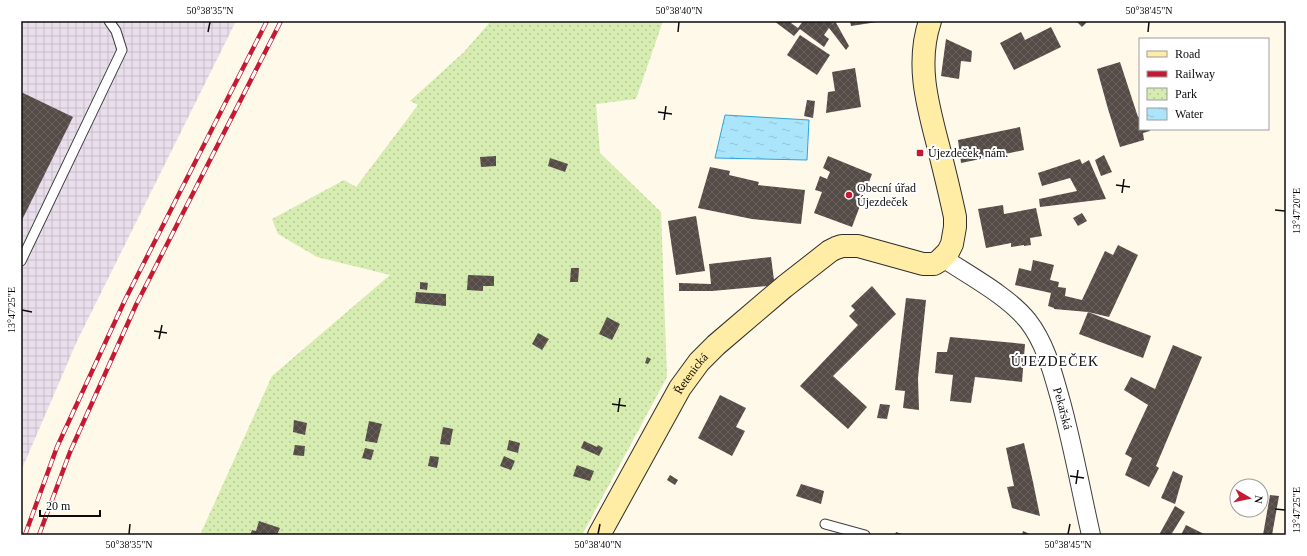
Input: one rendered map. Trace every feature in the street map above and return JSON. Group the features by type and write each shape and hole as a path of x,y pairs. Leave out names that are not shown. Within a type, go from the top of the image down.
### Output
{"street":[{"path":"929,22 923,53 924,87 955,216 952,244 943,258"},
{"name":"Řetenická","path":"599,535 669,406 691,371 716,345 784,287 830,251 842,246 858,246 929,265 934,264 943,258"},
{"name":"Pekařská","path":"943,258 1005,298 1028,321 1038,336 1052,370 1067,424 1091,535"}],"lane":[{"path":"21,261 122,50 116,31 109,21"},
{"path":"825,524 865,535"}],"shaded area":[{"path":"21,21 236,21 77,341 21,471"}],"green space":[{"path":"491,21 663,21 636,99 596,104 600,153 661,212 667,377 582,535 200,535 272,376 390,275 317,257 278,234 272,219 344,180 356,187 418,105 410,101 464,52"}],"water":[{"path":"725,115 809,120 807,160 715,158"}],"building":[{"path":"774,21 793,21 791,23 798,28 803,21 834,21 832,25 835,21 849,46 846,50 829,28 824,35 829,39 824,47 800,29 794,36"},
{"path":"850,21 877,21 877,22 851,26"},
{"path":"1076,21 1088,21 1082,27"},
{"path":"1051,27 1061,47 1014,70 1000,43 1021,32 1025,40"},
{"path":"800,35 830,55 817,75 787,55"},
{"path":"946,39 972,51 971,62 961,61 959,79 941,76"},
{"path":"1120,62 1139,117 1139,130 1150,130 1143,133 1144,140 1120,147 1097,69"},
{"path":"855,68 861,107 826,113 828,92 835,91 832,72"},
{"path":"21,92 73,117 21,222"},
{"path":"807,100 815,101 813,118 804,116"},
{"path":"1020,127 1024,150 1000,155 1001,159 996,159 995,156 961,163 958,140"},
{"path":"1104,155 1112,172 1101,176 1095,160"},
{"path":"496,156 496,166 481,167 480,157"},
{"path":"828,156 872,174 852,227 814,213 822,192 815,190 820,176 827,179 830,172 823,168"},
{"path":"550,158 568,164 565,172 548,166"},
{"path":"1080,159 1082,164 1089,160 1106,199 1040,207 1039,199 1077,191 1070,178 1042,186 1038,173"},
{"path":"710,167 730,171 729,175 759,182 758,185 805,190 801,224 752,219 698,208"},
{"path":"1003,205 1004,214 1036,208 1042,236 1030,238 1031,245 1011,247 1011,243 986,248 978,209"},
{"path":"1082,213 1087,221 1078,226 1073,218"},
{"path":"696,216 705,271 676,275 668,221"},
{"path":"1118,245 1138,255 1109,317 1088,312 1054,309 1048,306 1051,293 1015,285 1019,268 1031,271 1033,260 1054,265 1050,280 1059,282 1058,287 1066,288 1065,296 1082,300 1105,251 1113,255"},
{"path":"771,257 774,280 767,286 712,291 679,291 679,283 711,284 709,264"},
{"path":"571,268 579,268 578,282 570,282"},
{"path":"468,275 494,276 494,286 483,286 483,291 467,290"},
{"path":"420,282 428,283 427,290 420,289"},
{"path":"872,286 896,314 833,376 867,407 848,429 800,386 858,325 849,316 855,310 851,306"},
{"path":"416,292 446,294 446,306 415,303"},
{"path":"906,298 926,300 918,378 919,410 903,408 905,391 895,390"},
{"path":"1088,312 1151,336 1143,358 1079,334"},
{"path":"607,317 620,324 612,340 599,334"},
{"path":"538,333 549,339 542,350 532,344"},
{"path":"950,337 1025,344 1022,382 975,377 971,403 950,401 953,375 935,373 937,352 947,352"},
{"path":"1173,345 1202,357 1156,466 1159,468 1149,487 1125,475 1132,458 1125,454 1148,405 1124,390 1131,377 1155,389"},
{"path":"647,357 651,359 648,364 645,363"},
{"path":"720,395 746,408 736,427 745,431 732,456 698,438"},
{"path":"880,404 890,405 887,419 877,418"},
{"path":"294,420 307,423 305,435 293,432"},
{"path":"369,421 382,424 377,443 365,441"},
{"path":"443,427 453,429 450,445 440,444"},
{"path":"509,440 520,443 518,453 507,450"},
{"path":"584,441 603,448 599,456 581,448"},
{"path":"1024,443 1040,516 1012,508 1007,487 1014,486 1006,448"},
{"path":"295,445 305,446 304,456 293,455"},
{"path":"365,448 374,450 371,460 362,458"},
{"path":"430,456 439,457 437,468 428,466"},
{"path":"504,456 515,461 511,470 500,466"},
{"path":"577,465 594,471 590,481 573,476"},
{"path":"1173,471 1183,476 1175,504 1161,498"},
{"path":"670,475 678,480 675,485 667,480"},
{"path":"801,484 824,491 821,504 796,496"},
{"path":"1270,495 1279,496 1272,535 1263,535 1266,518 1269,518"},
{"path":"1175,506 1185,512 1171,535 1159,535"},
{"path":"259,521 280,528 277,535 250,535 252,530 256,531"},
{"path":"1186,525 1206,535 1181,535"},
{"path":"1023,531 1032,535 1022,535"},
{"path":"896,532 905,535 895,535"}],"railway":[{"path":"25,535 57,447 125,300 267,21"},
{"path":"39,535 70,452 136,305 281,21"}],"place":[{"name":"Újezdeček, nám.","path":"920,153"},
{"name":"Obecní úřad Újezdeček","path":"849,195"}],"district":[{"name":"ÚJEZDEČEK","path":"1055,361"}]}
